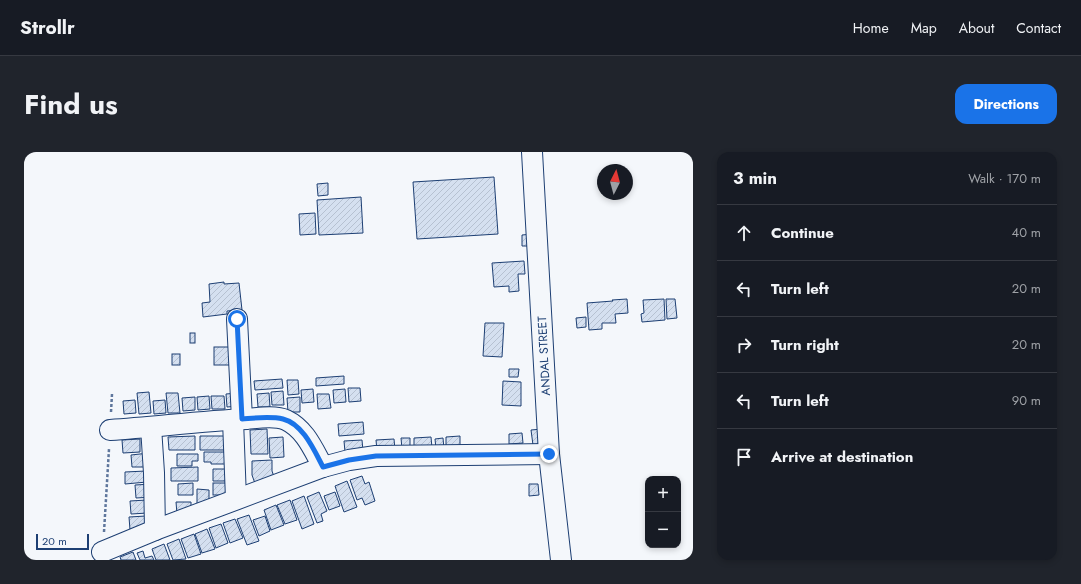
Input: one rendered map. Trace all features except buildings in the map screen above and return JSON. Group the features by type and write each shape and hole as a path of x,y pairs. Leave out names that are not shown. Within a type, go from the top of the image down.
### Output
{"street":[{"name":"ANDAL STREET","path":"532,152 549,454 561,560"},
{"path":"236,498 237,319"},
{"path":"110,430 237,419 284,419 293,424 306,435 323,467"},
{"path":"151,427 154,473 155,530"},
{"path":"102,552 236,498 323,467 349,460 376,456 549,454"}],"path":[{"path":"102,552 112,394"}],"route":[{"path":"237,319 242,419 284,419 293,424 306,435 323,467 349,460 376,456 549,454"}]}
